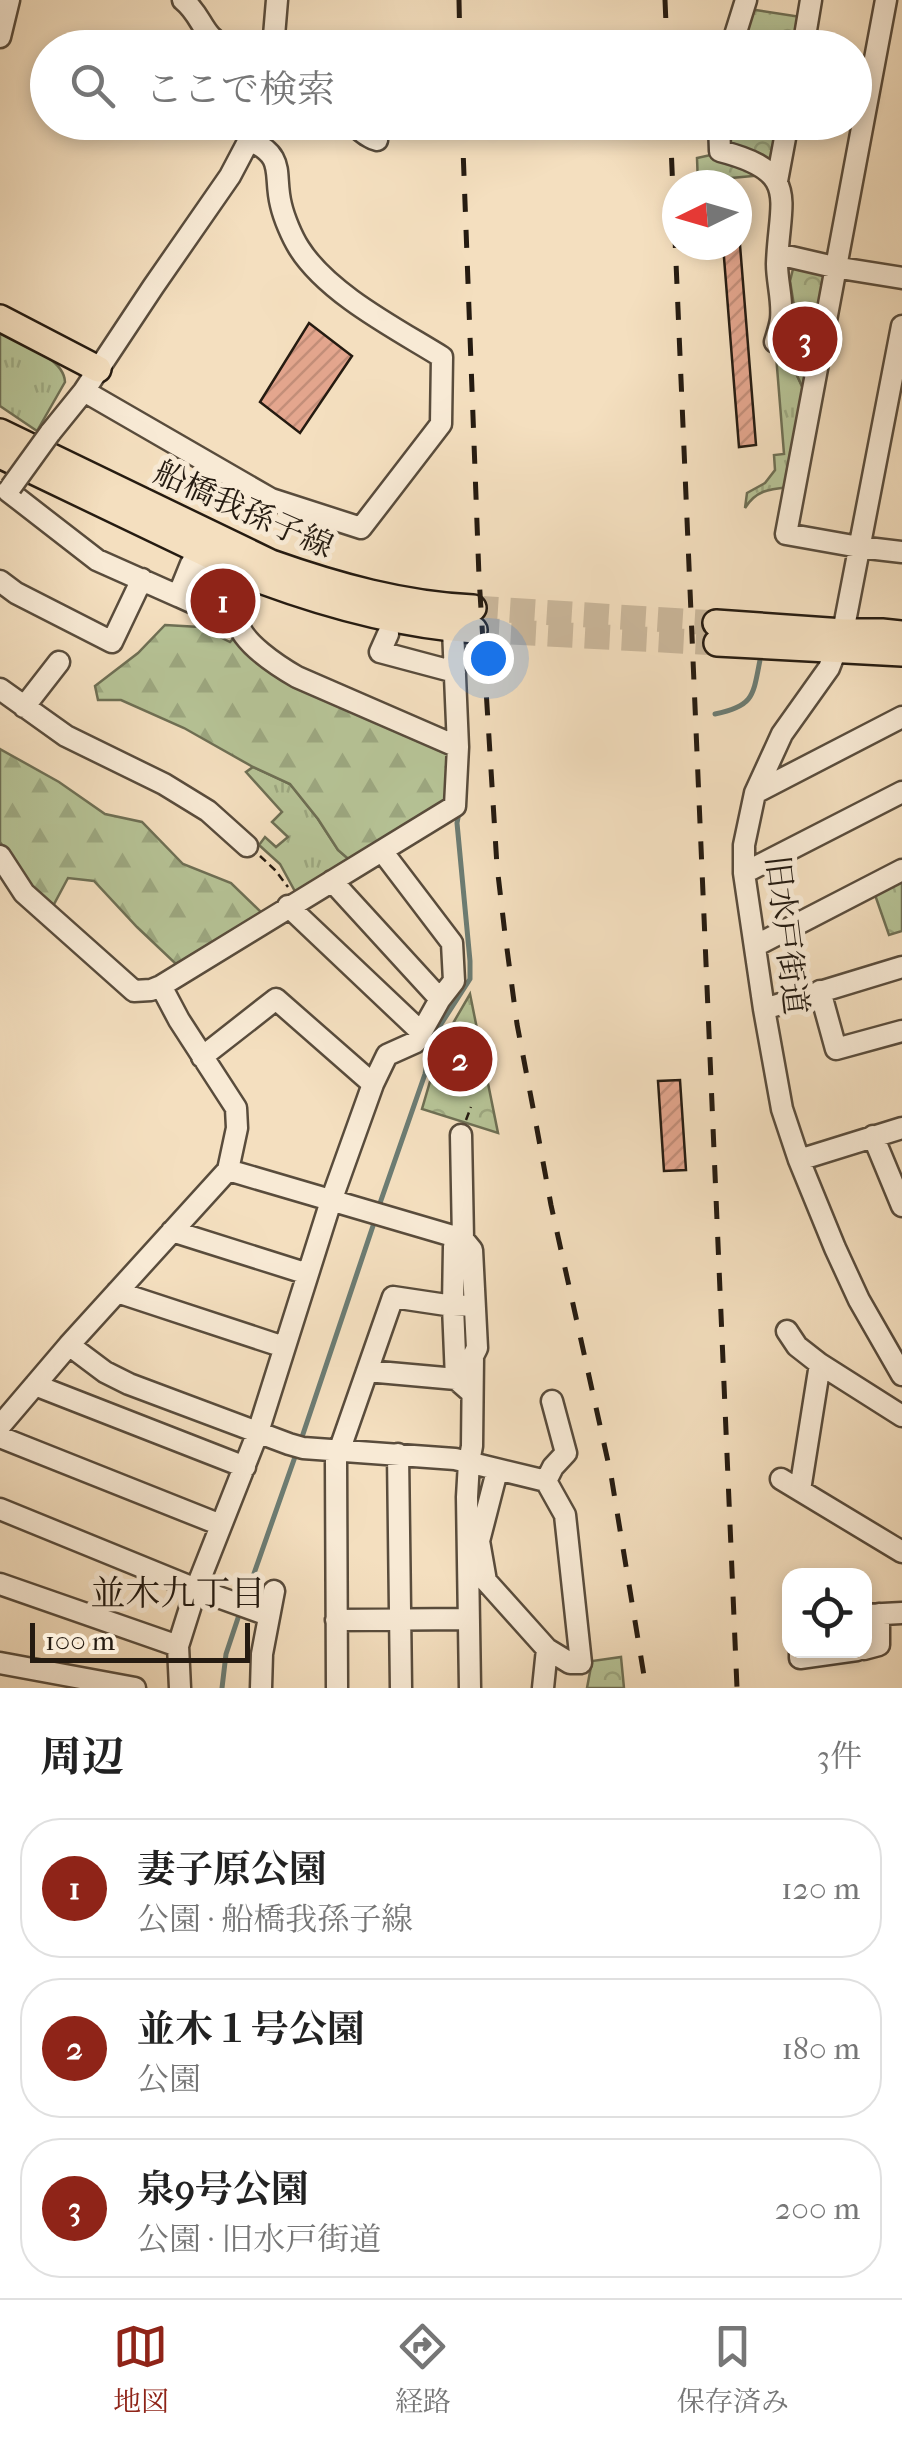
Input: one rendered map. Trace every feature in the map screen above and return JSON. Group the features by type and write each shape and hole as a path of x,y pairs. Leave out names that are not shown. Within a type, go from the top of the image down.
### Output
{"main road":[{"path":"0,318 91,380"},
{"name":"船橋我孫子線","path":"3,445 194,556 307,597 366,613 467,622"},
{"name":"船橋我孫子線","path":"3,445 271,563 467,622"},
{"path":"839,642 882,632 902,634"},
{"path":"716,633 839,642 902,653"}],"street":[{"path":"0,37 9,0"},
{"path":"184,0 204,30"},
{"path":"274,30 277,0"},
{"path":"737,30 746,0"},
{"path":"805,30 811,0"},
{"path":"872,72 886,0"},
{"path":"209,610 97,560 6,493 91,380 223,187 247,140"},
{"path":"91,380 271,499 361,528 441,424 442,357 380,320 325,279 299,248 281,207 276,164 260,140"},
{"path":"720,140 720,151 746,158 777,180"},
{"path":"775,342 782,318 778,254 784,205 777,180 785,140"},
{"path":"859,140 786,534 902,552"},
{"path":"778,254 902,278"},
{"name":"旧水戸街道","path":"902,326 839,642 829,668 782,734 755,793 744,845 744,873 782,1109 798,1160 835,1248 859,1300 902,1375"},
{"path":"178,596 194,556 238,586 236,623 276,665 458,748"},
{"path":"0,581 16,594 112,642 142,579"},
{"path":"0,856 24,892 134,991 160,986 455,806 455,672 467,622"},
{"path":"388,634 380,652 455,672"},
{"path":"24,707 58,662"},
{"path":"0,690 66,736 164,784 208,811 247,846"},
{"path":"755,793 902,717"},
{"path":"744,873 902,792"},
{"path":"180,1688 178,1646 196,1589 258,1432 372,1084 387,1055 416,1042 454,981 452,943 382,851"},
{"path":"755,946 902,870"},
{"path":"332,882 440,999"},
{"path":"293,904 422,1032"},
{"path":"764,1009 902,967"},
{"path":"0,1426 228,1170 236,1108 160,986"},
{"path":"820,991 836,1049 902,1030"},
{"path":"202,1056 276,1000 372,1084"},
{"path":"798,1160 902,1128"},
{"path":"461,1135 462,1239"},
{"path":"873,1136 902,1206"},
{"path":"228,1170 462,1239 472,1250 463,1306 477,1348 474,1382 464,1386 367,1371"},
{"path":"172,1231 308,1274"},
{"path":"117,1292 284,1347"},
{"path":"336,1688 338,1450 393,1297 463,1306"},
{"path":"787,1331 797,1346 820,1364 902,1416"},
{"path":"69,1345 105,1372 129,1384 296,1446 469,1462 546,1481 565,1514 581,1663 570,1663 548,1649 486,1581 479,1541 497,1470"},
{"path":"800,1490 820,1364"},
{"path":"35,1385 245,1467"},
{"path":"464,1386 472,1446 470,1688"},
{"path":"546,1481 566,1452 552,1401"},
{"path":"0,1437 221,1525"},
{"path":"398,1454 401,1688"},
{"path":"781,1478 902,1552"},
{"path":"0,1509 248,1608"},
{"path":"0,1584 178,1646"},
{"path":"248,1608 274,1591"},
{"path":"248,1608 262,1654 260,1688"},
{"path":"872,1647 879,1645 872,1615 902,1614"},
{"path":"336,1620 469,1619"},
{"path":"543,1688 548,1649"},
{"path":"0,1663 135,1688"}],"path":[{"path":"247,846 275,870 293,904"}],"green space":[{"path":"749,9 801,17 798,30 743,30"},
{"path":"727,140 778,140 773,163 729,149"},
{"path":"715,154 764,175 752,176 752,170 697,170 697,158"},
{"path":"794,265 824,271 828,276 806,395 790,360 796,318 790,281"},
{"path":"796,318 790,360 806,395 789,487 759,494 745,508 747,493 765,483 775,470 774,455 784,454 776,355 771,351 789,333"},
{"path":"0,333 49,358 63,373 65,382 37,431 0,406"},
{"path":"165,625 200,627 230,642 239,633 248,646 451,750 447,805 353,863 338,850 290,784 121,700 98,700 95,686 138,653"},
{"path":"0,749 105,814 142,822 183,864 231,883 262,913 178,966 94,881 68,878 53,906 28,886 0,842"},
{"path":"253,767 290,784 338,850 353,863 297,895 280,864 259,845 265,837 276,847 288,837 272,822 282,812 246,772"},
{"path":"902,877 902,931 889,935 874,892"},
{"path":"470,994 498,1133 422,1109 441,1044"},
{"path":"621,1657 624,1688 587,1688 592,1661"}],"building":[{"path":"724,260 741,260 756,445 739,447"},
{"path":"309,323 352,356 300,433 260,402"},
{"path":"680,1080 686,1170 664,1171 658,1081"}],"waterway":[{"path":"715,714 738,707 750,698 760,660"},
{"path":"379,1206 425,1074 432,1038 470,979 459,812"},
{"path":"300,1443 376,1217"},
{"path":"245,1599 296,1454"},
{"path":"222,1688 226,1654 241,1609"}],"tunnel":[{"path":"473,608 716,623"},
{"path":"474,630 717,643"}],"railway":[{"path":"459,0 460,30"},
{"path":"665,0 666,30"},
{"path":"463,140 479,577 497,866 517,1024 551,1205 611,1475 646,1688"},
{"path":"671,140 737,1688"}],"place":[{"name":"泉9号公園","path":"805,339"},
{"name":"妻子原公園","path":"223,601"},
{"name":"並木１号公園","path":"460,1059"}],"district":[{"name":"並木九丁目","path":"178,1593"}]}
